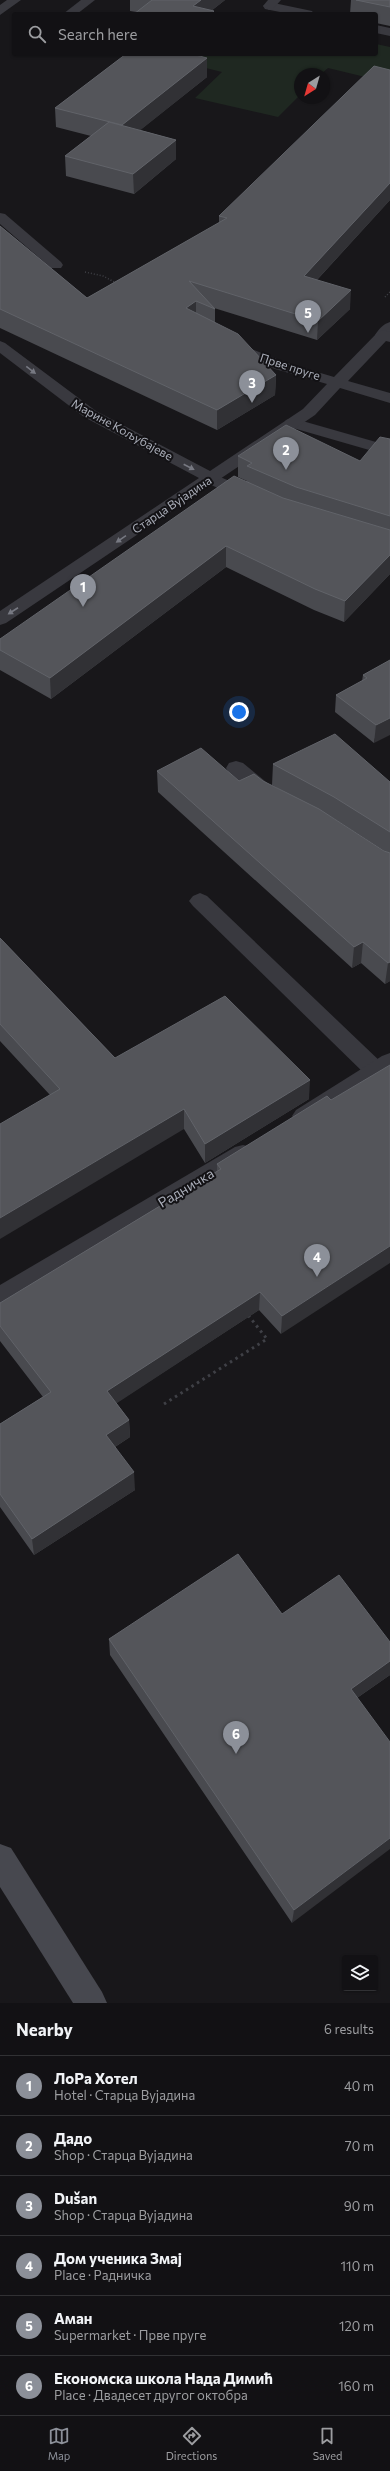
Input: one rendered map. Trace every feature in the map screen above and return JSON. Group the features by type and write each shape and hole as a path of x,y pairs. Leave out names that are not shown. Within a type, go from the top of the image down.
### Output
{"main road":[{"path":"0,1859 91,2003"}],"street":[{"path":"0,11 15,0"},
{"path":"72,12 89,0"},
{"path":"258,0 301,12"},
{"path":"378,29 390,32"},
{"path":"0,217 56,265"},
{"name":"Прве пруге","path":"220,341 281,366 339,383 388,333"},
{"name":"Марине Кољубајеве","path":"0,346 90,414 211,478 264,502"},
{"path":"339,383 390,398"},
{"name":"Старца Вујадина","path":"0,619 318,405 339,383"},
{"path":"292,423 390,451"},
{"path":"236,768 270,796 286,805"},
{"path":"200,901 383,1066 284,1128"},
{"name":"Радничка","path":"0,1298 258,1144"}],"path":[{"path":"56,265 69,270 96,274 124,287"},
{"path":"164,1404 267,1338 247,1314"}],"shaded area":[{"path":"378,44 390,47 390,83 330,68 294,68 294,101 278,117 195,98 222,72 186,63 195,56 378,56"}],"building":[{"path":"152,0 201,0 193,6 214,11 213,12 137,12"},
{"path":"356,0 390,0 390,7"},
{"path":"123,56 200,56 207,58 122,125 55,108"},
{"path":"374,66 390,70 390,183 304,276 351,290 318,321 189,281 215,309 196,301 186,308 238,334 276,375 217,410 0,309 0,226 87,298 227,218 219,216"},
{"path":"109,122 176,140 133,174 65,156"},
{"path":"286,425 360,461 380,437 390,439 390,516 296,487 247,466 252,463 238,456"},
{"path":"234,476 283,498 390,530 390,555 345,601 315,589 226,546 50,678 0,650 0,639"},
{"path":"390,660 390,718 376,725 336,695 367,678 363,675"},
{"path":"335,734 390,782 390,832 334,797 273,764"},
{"path":"201,748 239,781 254,774 263,781 319,809 384,851 390,853 390,962 388,963 363,942 354,947 157,771"},
{"path":"0,938 115,1058 225,996 310,1080 205,1144 184,1109 0,1218 0,1124 60,1089 0,1024"},
{"path":"390,1065 390,1246 282,1316 260,1292 107,1391 129,1420 106,1435 134,1472 32,1539 0,1494 0,1424 51,1392 0,1326 0,1303 221,1169 217,1164 327,1096 331,1100"},
{"path":"238,1554 282,1614 339,1575 390,1642 390,1661 351,1689 390,1742 390,1838 294,1910 109,1639"}],"place":[{"name":"Аман","path":"308,333"},
{"name":"Dušan","path":"252,403"},
{"name":"Дадо","path":"286,470"},
{"name":"ЛоРа Хотел","path":"83,607"},
{"name":"Дом ученика Змај","path":"317,1277"},
{"name":"Економска школа Нада Димић","path":"236,1754"}]}
